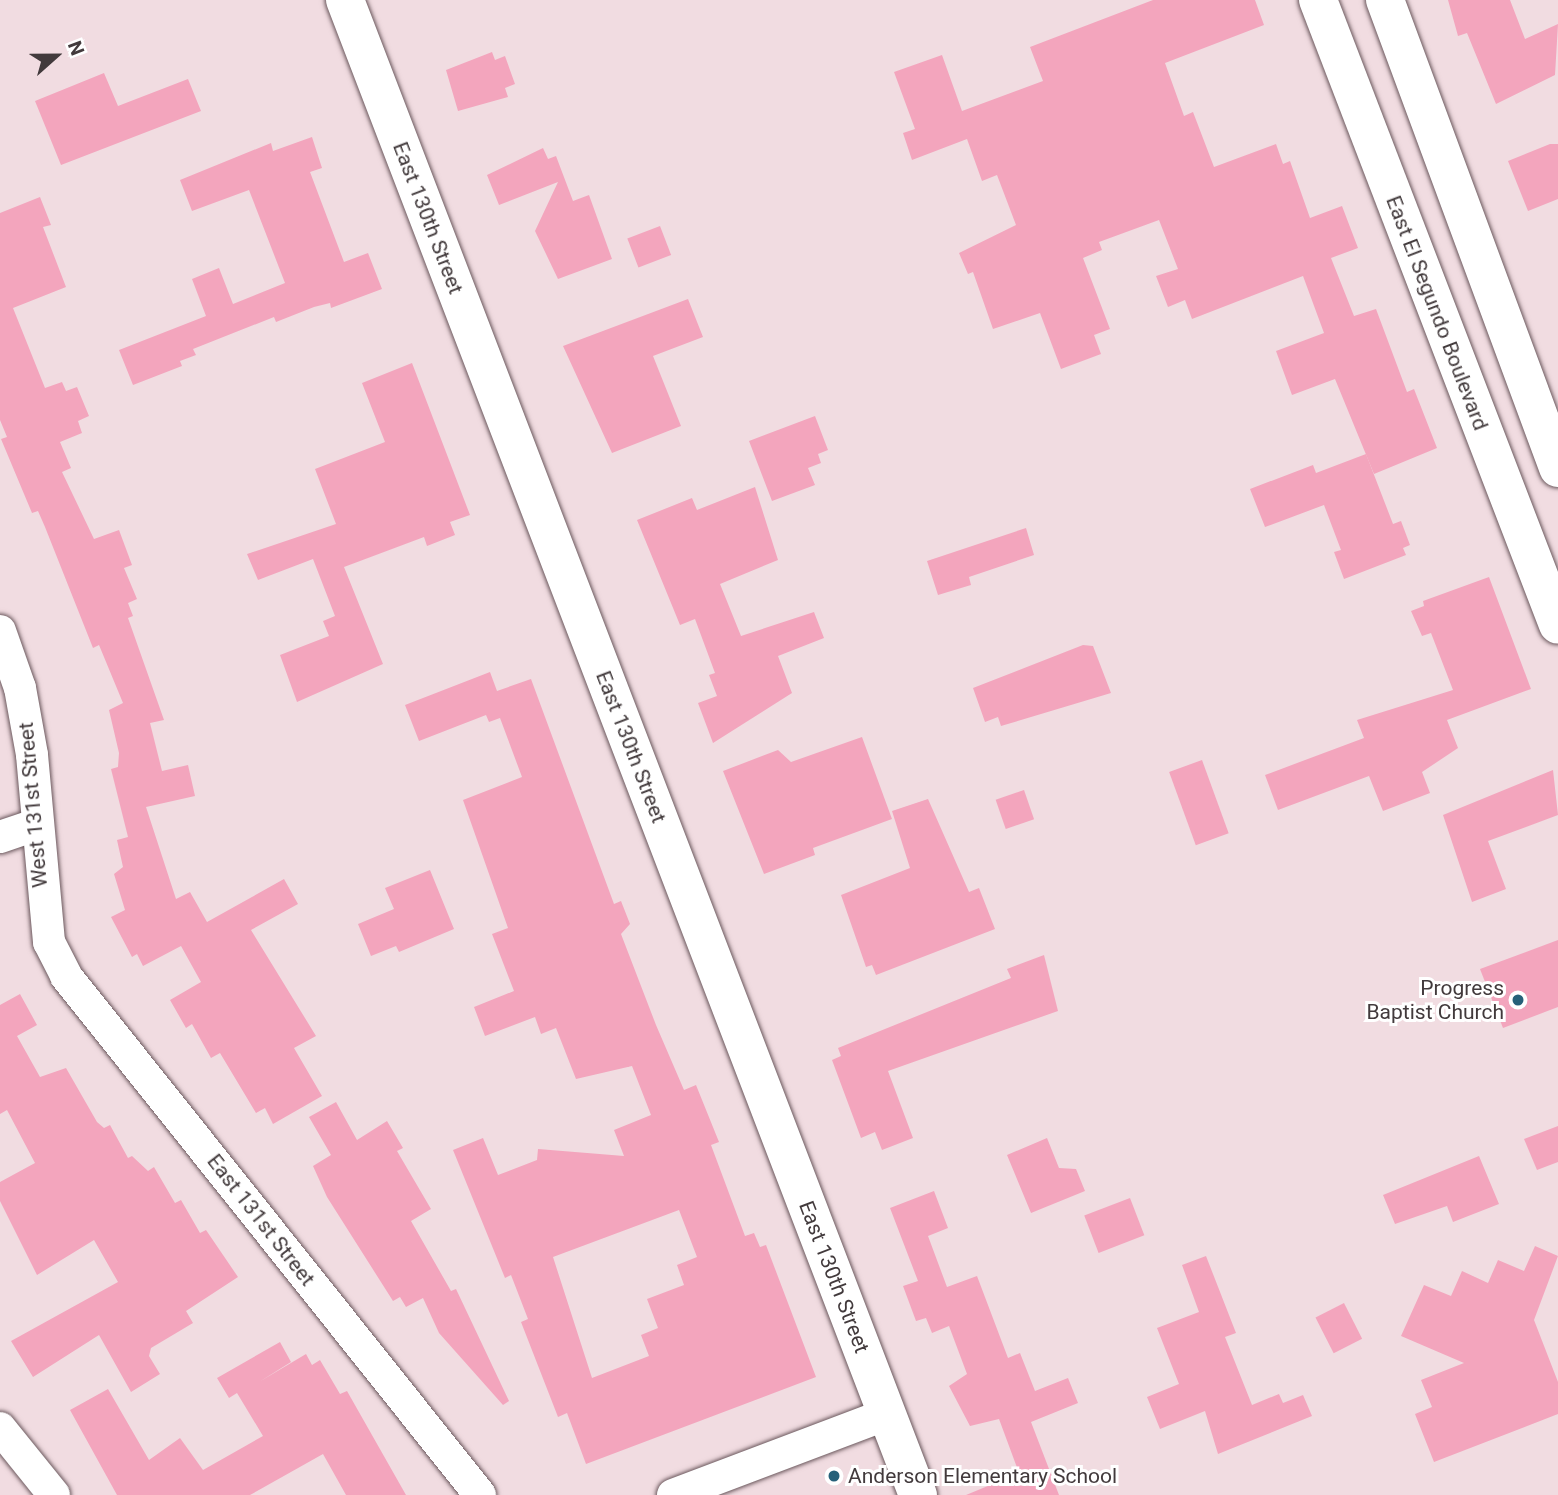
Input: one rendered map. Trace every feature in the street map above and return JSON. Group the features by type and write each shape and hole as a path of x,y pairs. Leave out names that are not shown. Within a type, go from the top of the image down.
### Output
{"street":[{"name":"East 130th Street","path":"345,0 918,1495"},
{"name":"East El Segundo Boulevard","path":"1318,0 1558,625"},
{"path":"1385,0 1558,468"},
{"name":"West 131st Street","path":"0,631 20,688 38,824 49,942"},
{"path":"0,838 38,824"},
{"name":"East 131st Street","path":"49,942 66,976 480,1495"},
{"path":"673,1495 887,1414"},
{"path":"0,1428 54,1495"}],"building":[{"path":"1153,0 1255,0 1264,25 1165,63 1184,116 1193,112 1214,167 1276,144 1283,164 1290,161 1310,218 1342,206 1358,248 1331,258 1354,316 1376,309 1407,392 1414,389 1437,448 1374,474 1335,379 1292,395 1276,351 1324,333 1303,276 1192,319 1185,300 1168,307 1156,276 1178,269 1159,220 1099,242 1102,250 1083,258 1110,329 1094,335 1101,354 1061,369 1040,313 993,329 973,272 968,274 959,253 1016,225 997,175 982,181 967,139 912,160 903,133 915,129 894,72 942,55 962,111 1043,81 1030,47"},
{"path":"1448,0 1510,0 1525,39 1558,24 1555,75 1496,104 1467,33 1458,36"},
{"path":"492,52 495,60 505,56 515,84 505,88 508,97 458,111 446,70"},
{"path":"104,73 118,106 188,79 201,111 61,165 35,101"},
{"path":"312,137 322,168 310,172 344,262 368,253 382,289 331,308 330,303 314,307 276,322 274,317 193,349 196,355 180,361 182,366 133,385 119,350 206,316 192,279 219,268 233,304 285,283 249,190 192,211 180,180 271,143 273,151"},
{"path":"1550,144 1558,144 1558,199 1528,211 1508,161"},
{"path":"543,148 548,159 556,156 573,201 589,195 612,259 558,279 535,231 558,182 499,205 487,175"},
{"path":"40,197 51,225 43,227 66,287 13,308 45,388 62,382 66,391 77,387 89,416 78,421 82,433 60,442 71,468 62,472 94,539 119,530 132,565 124,568 137,599 128,603 133,616 128,618 164,720 150,723 162,771 188,765 195,796 146,807 176,899 190,892 207,922 284,879 298,904 251,930 316,1036 294,1048 322,1096 273,1124 265,1108 256,1113 220,1053 211,1058 192,1024 186,1028 170,1000 201,982 181,946 143,966 137,954 132,957 111,917 125,910 114,874 123,867 117,840 128,837 111,769 118,767 119,753 109,710 123,703 99,645 93,648 38,511 32,513 1,439 7,437 0,420 0,213"},
{"path":"660,226 671,255 638,267 627,239"},
{"path":"688,299 703,337 653,356 681,426 612,453 563,346"},
{"path":"412,363 470,515 450,522 455,535 427,546 424,537 344,567 383,664 297,702 280,655 329,636 323,621 335,616 313,559 258,580 247,554 336,524 315,469 385,442 362,383"},
{"path":"815,416 828,450 818,454 821,463 808,468 815,485 772,501 749,441"},
{"path":"1366,454 1393,524 1401,521 1410,545 1403,548 1406,555 1344,579 1334,552 1341,550 1324,505 1265,527 1250,489 1313,465 1316,473"},
{"path":"755,487 778,560 720,584 741,636 814,612 824,638 778,656 792,693 713,743 698,703 717,696 709,675 715,673 695,619 680,625 637,520 692,498 697,510"},
{"path":"1026,528 1034,555 969,577 971,585 938,595 927,561"},
{"path":"1489,577 1531,689 1447,720 1458,748 1422,772 1430,793 1383,811 1369,776 1278,810 1265,775 1364,738 1357,720 1453,690 1431,633 1422,636 1411,611 1424,606 1423,601"},
{"path":"1083,645 1093,646 1111,693 1001,726 998,717 985,722 973,688"},
{"path":"490,672 497,691 531,679 614,904 621,901 630,924 621,934 656,1025 684,1090 696,1085 719,1142 711,1145 745,1236 754,1233 760,1247 766,1245 816,1377 586,1464 567,1413 558,1417 521,1322 528,1319 511,1275 505,1278 453,1150 483,1138 498,1175 537,1160 538,1149 624,1156 614,1130 651,1115 632,1066 576,1079 556,1028 541,1034 535,1017 485,1036 474,1007 514,991 492,934 508,928 463,800 522,777 500,718 489,722 486,715 419,741 405,705","holes":["679,1210 697,1257 677,1265 684,1285 647,1299 658,1328 641,1335 649,1356 592,1378 553,1257"]},
{"path":"862,737 892,819 813,848 815,855 764,874 723,771 778,750 791,762"},
{"path":"1202,760 1229,833 1196,845 1169,772"},
{"path":"1553,770 1558,815 1488,841 1506,889 1472,902 1443,815"},
{"path":"1024,790 1034,819 1006,829 996,800"},
{"path":"928,799 969,892 979,888 995,929 876,975 872,965 866,967 841,895 910,868 892,811"},
{"path":"430,870 454,929 399,952 396,946 371,956 358,924 394,909 385,888"},
{"path":"1558,940 1558,1007 1503,1028 1480,969"},
{"path":"1044,955 1058,1011 888,1071 913,1138 882,1150 875,1132 861,1138 832,1060 841,1056 838,1048 1011,978 1007,969"},
{"path":"20,994 37,1025 17,1036 40,1077 66,1068 97,1122 104,1128 110,1125 128,1158 132,1156 148,1171 154,1167 175,1203 181,1200 200,1233 206,1230 238,1277 186,1311 193,1323 151,1348 149,1356 160,1374 131,1392 99,1335 33,1377 11,1341 118,1282 94,1240 37,1275 0,1201 0,1182 35,1163 7,1110 0,1114 0,1005"},
{"path":"336,1102 357,1140 387,1121 403,1148 397,1151 431,1209 411,1221 451,1291 456,1289 509,1401 503,1405 439,1333 423,1298 406,1307 400,1297 393,1301 327,1197 313,1166 331,1155 309,1117"},
{"path":"1558,1126 1558,1162 1537,1170 1524,1139"},
{"path":"1047,1138 1059,1168 1076,1169 1085,1191 1031,1213 1007,1155"},
{"path":"1479,1156 1499,1204 1453,1222 1447,1206 1395,1224 1383,1195"},
{"path":"934,1191 948,1228 928,1236 947,1287 977,1276 1008,1358 1020,1353 1035,1391 1068,1378 1078,1403 1031,1422 1059,1495 966,1495 1019,1473 999,1419 970,1426 949,1386 967,1374 949,1326 932,1333 926,1318 916,1321 903,1286 918,1281 890,1208"},
{"path":"1130,1198 1144,1235 1099,1253 1084,1216"},
{"path":"1535,1246 1558,1256 1534,1320 1558,1382 1558,1414 1434,1462 1415,1414 1432,1407 1421,1380 1464,1363 1401,1336 1424,1285 1451,1296 1462,1271 1488,1283 1498,1260 1524,1271"},
{"path":"1206,1256 1236,1333 1225,1337 1252,1405 1279,1394 1283,1403 1303,1395 1312,1416 1218,1454 1205,1411 1160,1429 1147,1397 1179,1384 1157,1328 1199,1312 1182,1265"},
{"path":"1344,1303 1362,1339 1334,1353 1315,1318"},
{"path":"280,1342 291,1362 259,1382 306,1354 312,1365 320,1360 340,1394 347,1391 406,1495 346,1495 323,1454 250,1495 117,1495 70,1410 108,1389 149,1460 180,1438 203,1470 263,1436 237,1393 229,1398 217,1378"}],"place":[{"name":"Progress Baptist Church","path":"1518,1000"},
{"name":"Anderson Elementary School","path":"834,1476"}]}
